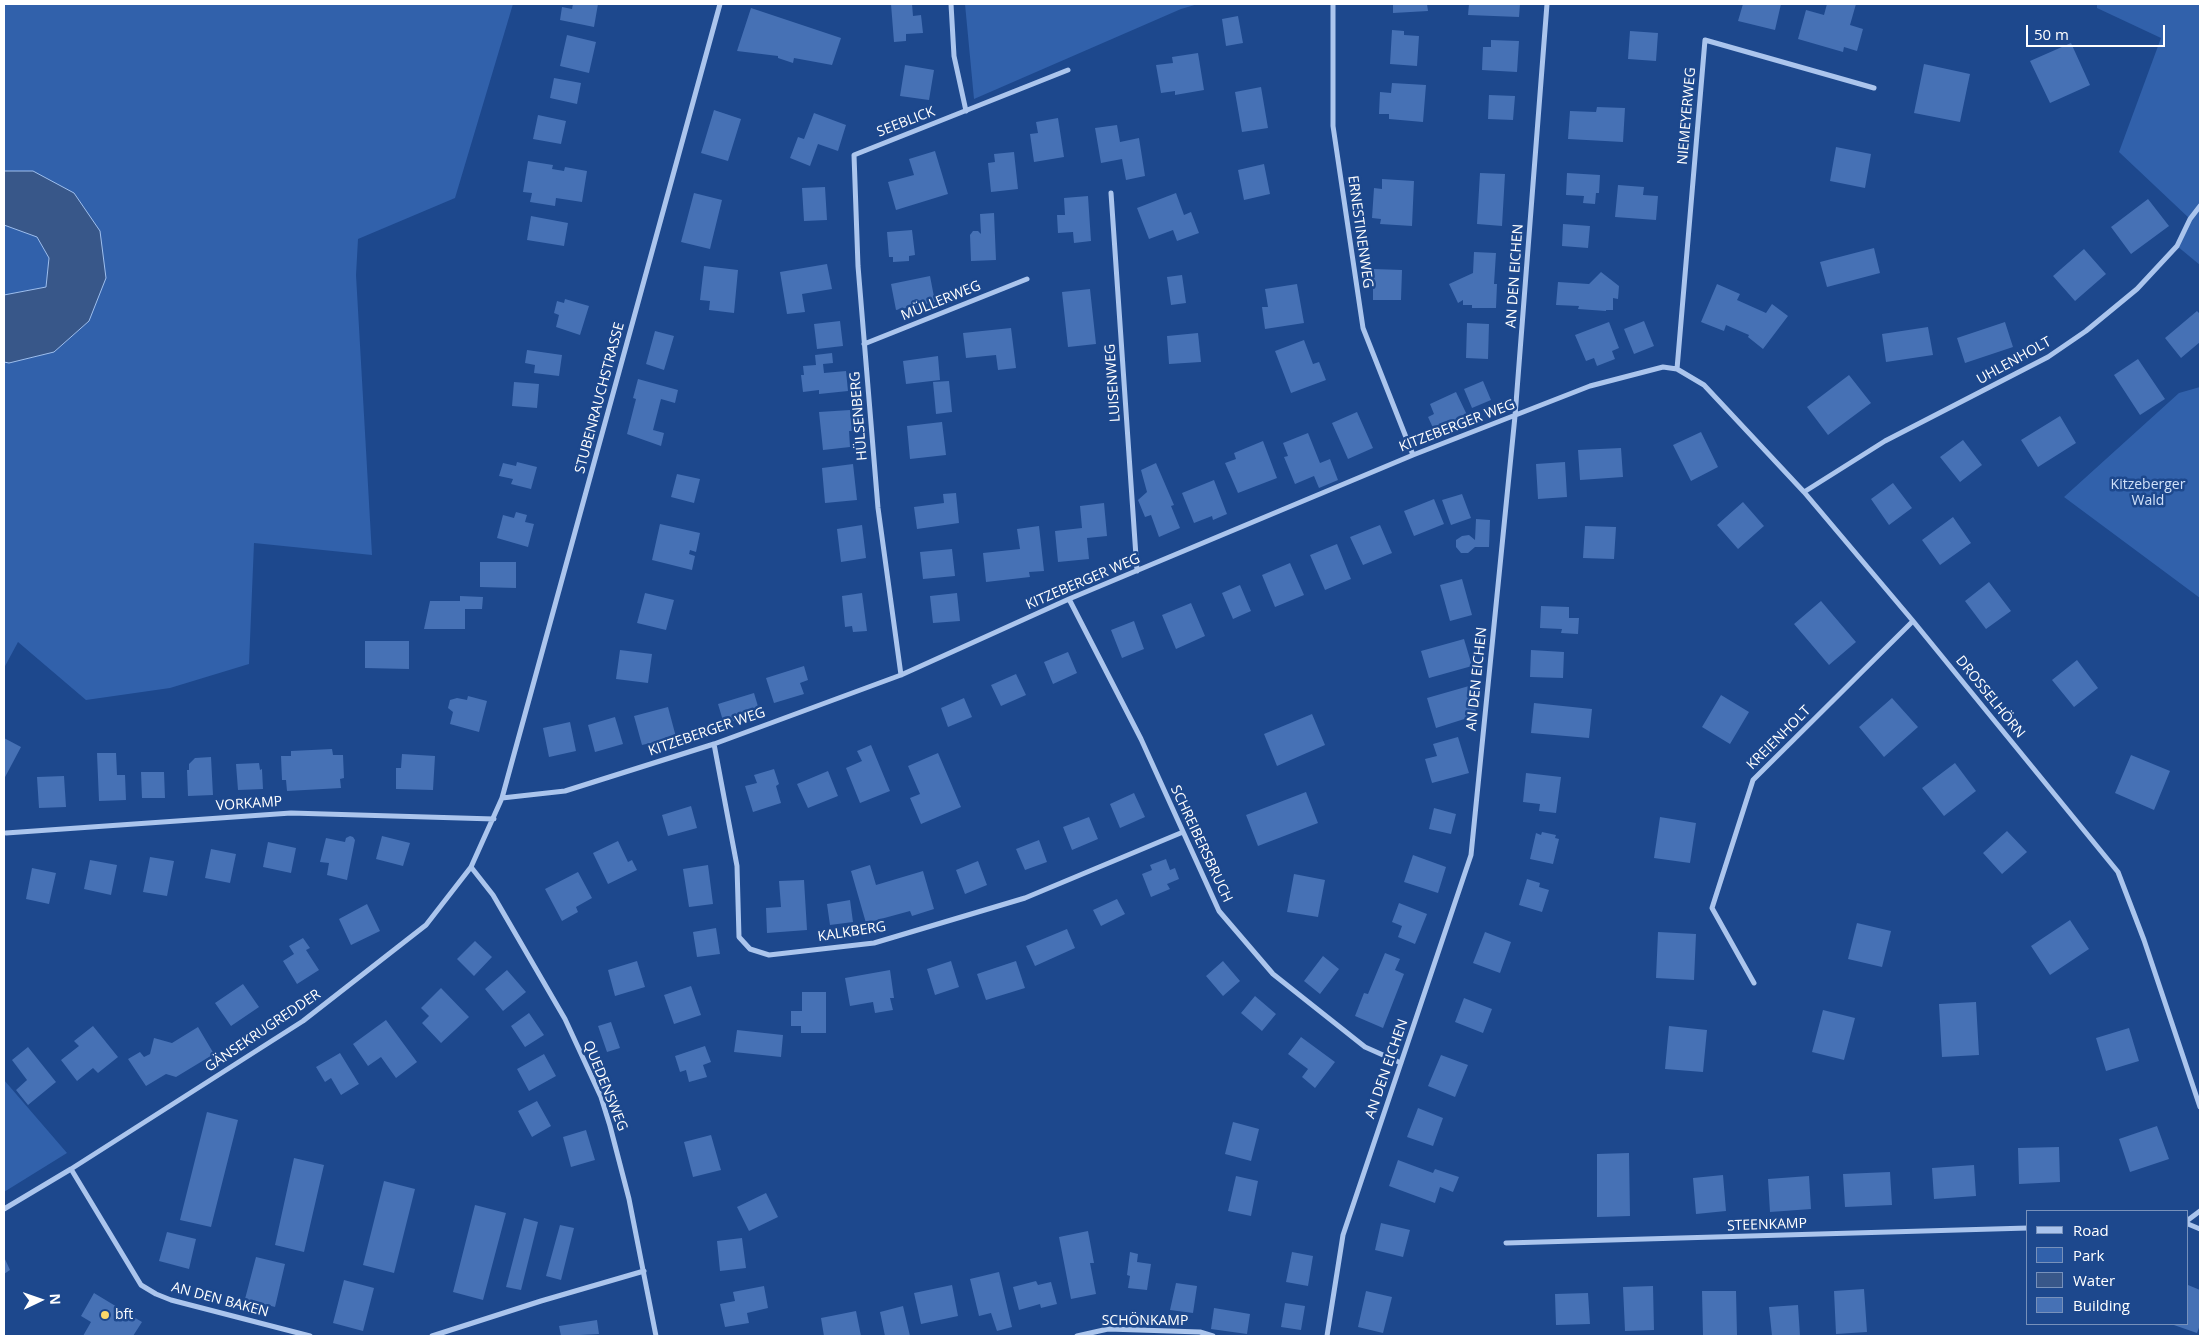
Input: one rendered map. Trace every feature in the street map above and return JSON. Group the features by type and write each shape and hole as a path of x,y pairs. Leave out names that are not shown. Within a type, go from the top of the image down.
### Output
{"street":[{"name":"STUBENRAUCHSTRASSE","path":"502,798 720,4"},
{"path":"951,4 954,56 966,111"},
{"name":"ERNESTINENWEG","path":"1333,4 1333,126 1363,328 1413,455"},
{"name":"AN DEN EICHEN","path":"1327,1336 1343,1235 1471,855 1516,416 1547,4"},
{"name":"NIEMEYERWEG","path":"1677,369 1705,40 1874,88"},
{"name":"SEEBLICK","path":"854,155 1068,70"},
{"name":"HÜLSENBERG","path":"854,155 858,266 878,508 901,674"},
{"name":"LUISENWEG","path":"1111,193 1137,572"},
{"name":"UHLENHOLT","path":"1804,492 1885,441 2048,357 2086,331 2137,289 2177,246 2190,219 2200,206"},
{"name":"MÜLLERWEG","path":"864,344 1027,279"},
{"name":"KITZEBERGER WEG","path":"502,798 565,791 714,744 901,674 1068,599 1137,572 1413,455 1590,386 1666,367"},
{"name":"DROSSELHÖRN","path":"1666,367 1677,369 1704,385 1804,492 1913,621 2118,872 2144,940 2200,1108"},
{"name":"SCHREIBERSBRUCH","path":"1068,599 1141,740 1219,911 1273,974 1365,1047 1401,1063"},
{"name":"KREIENHOLT","path":"1754,983 1712,908 1753,780 1913,621"},
{"name":"KALKBERG","path":"714,744 737,866 739,937 750,949 769,955 874,943 1025,898 1183,832"},
{"name":"GÄNSEKRUGREDDER","path":"4,1209 72,1169 303,1021 426,925 471,867 502,798"},
{"name":"VORKAMP","path":"6,833 292,813 494,819"},
{"name":"QUEDENSWEG","path":"471,867 493,896 560,1011 589,1071 608,1119 618,1153 656,1336"},
{"name":"AN DEN BAKEN","path":"72,1169 142,1285 156,1294 171,1300 310,1336"},
{"path":"2189,1219 2200,1211"},
{"name":"STEENKAMP","path":"1506,1243 2026,1228"},
{"path":"432,1336 644,1271"},
{"name":"SCHÖNKAMP","path":"1077,1336 1108,1329 1200,1332 1213,1336"}],"green space":[{"path":"4,4 513,4 455,198 358,239 356,275 372,555 254,543 249,664 170,688 86,700 18,642 4,668 4,362 9,363 54,352 89,321 33,171 4,171"},
{"path":"965,4 1198,4 1181,9 974,99"},
{"path":"2097,4 2200,4 2200,265 2177,246 2190,219 2119,152 2161,38 2097,8"},
{"path":"4,225 37,237 49,258 46,287 4,295"},
{"name":"Kitzeberger Wald","path":"2200,387 2200,598 2064,497 2179,393"},
{"path":"4,1080 67,1153 4,1192"}],"water":[{"path":"4,171 33,171 74,193 100,231 106,278 89,321 54,352 9,363 4,362 4,295 46,287 49,258 37,237 4,225"}],"building":[{"path":"573,4 598,4 594,27 560,20 562,7 572,9"},
{"path":"891,4 912,4 913,16 921,15 923,33 906,34 906,41 894,42"},
{"path":"1393,4 1427,4 1428,11 1393,13"},
{"path":"1469,4 1520,4 1519,17 1468,15"},
{"path":"1743,4 1781,4 1775,30 1738,21"},
{"path":"1827,4 1856,4 1850,25 1863,29 1857,51 1844,47 1843,52 1798,39 1806,10 1824,15"},
{"path":"751,8 841,38 832,65 794,58 793,63 778,58 778,56 737,51"},
{"path":"1238,16 1243,43 1226,46 1222,19"},
{"path":"1392,30 1404,31 1404,35 1419,36 1417,66 1390,64"},
{"path":"1630,31 1658,33 1656,61 1628,59"},
{"path":"567,35 596,42 589,73 560,66"},
{"path":"1491,40 1519,41 1517,72 1482,70 1483,47 1491,47"},
{"path":"2071,43 2090,85 2050,103 2030,61"},
{"path":"1198,53 1204,90 1175,95 1175,91 1161,93 1156,65 1173,63 1172,57"},
{"path":"1924,64 1970,74 1960,122 1914,113"},
{"path":"905,65 934,70 929,100 900,96"},
{"path":"554,78 581,83 577,104 550,98"},
{"path":"1392,83 1426,85 1423,122 1389,119 1389,114 1379,114 1380,92 1391,93"},
{"path":"1261,87 1268,128 1242,132 1235,92"},
{"path":"1489,95 1515,96 1513,120 1488,119"},
{"path":"1597,107 1625,108 1623,142 1568,139 1570,111 1596,112"},
{"path":"714,110 741,119 728,161 701,153"},
{"path":"814,113 846,125 838,151 818,144 810,166 790,158 798,137 804,139"},
{"path":"538,115 566,121 561,144 533,139"},
{"path":"1058,118 1064,157 1034,162 1030,134 1038,133 1036,122"},
{"path":"1117,125 1120,142 1139,138 1145,176 1126,180 1122,159 1101,163 1095,128"},
{"path":"1836,147 1871,154 1865,188 1830,181"},
{"path":"935,151 948,194 896,210 888,182 914,175 909,159"},
{"path":"1014,152 1018,189 991,192 988,163 995,162 994,154"},
{"path":"528,161 553,165 552,169 564,171 565,167 587,171 582,202 556,198 555,206 530,202 532,193 523,192"},
{"path":"1264,164 1270,194 1244,200 1238,170"},
{"path":"1480,173 1505,174 1502,226 1477,224"},
{"path":"1567,173 1600,175 1599,193 1596,193 1595,204 1583,203 1584,196 1566,195"},
{"path":"1382,179 1414,181 1412,226 1380,224 1381,219 1372,218 1374,188 1382,189"},
{"path":"1618,185 1644,187 1643,195 1658,196 1656,220 1615,217"},
{"path":"825,187 827,220 804,221 802,188"},
{"path":"694,193 722,200 710,249 681,242"},
{"path":"1176,193 1184,215 1191,212 1199,233 1177,241 1173,230 1149,239 1137,208"},
{"path":"1088,196 1091,241 1074,243 1073,232 1058,233 1057,215 1065,215 1064,198"},
{"path":"2148,199 2169,226 2131,254 2111,227"},
{"path":"994,213 996,260 971,261 970,235 973,231 978,231 981,234 980,214"},
{"path":"531,216 568,223 564,246 527,240"},
{"path":"1563,224 1590,226 1588,248 1562,246"},
{"path":"912,230 915,255 909,256 909,261 893,262 893,257 889,257 887,232"},
{"path":"1874,248 1880,273 1827,287 1820,262"},
{"path":"2084,249 2106,274 2075,301 2053,276"},
{"path":"1474,252 1496,253 1494,284 1497,284 1496,308 1472,308 1472,305 1463,305 1463,300 1458,303 1449,284 1473,273"},
{"path":"827,264 832,289 802,294 805,312 787,314 780,272"},
{"path":"704,266 738,270 734,313 709,310 710,301 700,300"},
{"path":"1373,269 1402,270 1401,300 1373,300"},
{"path":"1601,272 1619,286 1618,299 1613,298 1613,310 1578,309 1579,306 1556,305 1558,282 1589,284"},
{"path":"1182,275 1186,303 1171,305 1167,277"},
{"path":"930,276 935,302 896,310 891,284"},
{"path":"1297,284 1304,323 1265,329 1262,307 1268,307 1265,289"},
{"path":"1717,284 1740,294 1737,300 1766,313 1772,304 1788,316 1763,349 1748,337 1749,335 1726,325 1724,331 1701,322"},
{"path":"1090,289 1096,344 1068,347 1062,292"},
{"path":"565,299 589,306 580,335 556,327 559,315 554,313 557,301 564,303"},
{"path":"2197,311 2200,314 2200,342 2181,358 2165,338"},
{"path":"840,321 843,346 817,349 814,324"},
{"path":"1644,321 1654,346 1634,354 1624,329"},
{"path":"1609,322 1619,348 1612,351 1615,359 1597,366 1594,358 1586,361 1575,335"},
{"path":"2005,322 2013,347 1965,363 1957,338"},
{"path":"1467,323 1489,324 1488,359 1466,358"},
{"path":"1928,327 1933,355 1886,362 1882,334"},
{"path":"1011,328 1016,368 998,370 996,355 966,358 963,333"},
{"path":"655,331 674,336 664,370 646,364"},
{"path":"1198,333 1201,362 1169,364 1167,336"},
{"path":"1304,340 1313,364 1319,362 1326,380 1291,393 1275,351"},
{"path":"527,350 562,355 559,376 534,373 535,365 525,363"},
{"path":"832,353 833,363 823,364 824,373 846,371 848,391 819,394 819,390 803,392 801,375 804,375 803,366 816,365 815,355"},
{"path":"938,356 940,380 906,384 903,361"},
{"path":"2138,359 2165,399 2140,415 2114,375"},
{"path":"1849,375 1871,403 1828,435 1807,407"},
{"path":"638,379 678,390 675,403 661,399 653,430 664,433 661,446 627,434 636,399 633,398"},
{"path":"949,381 952,412 936,414 933,382"},
{"path":"1483,381 1491,400 1472,408 1464,389"},
{"path":"514,382 539,384 537,408 512,406"},
{"path":"1456,392 1467,415 1434,430 1428,417 1434,414 1430,404"},
{"path":"850,410 852,431 849,431 850,447 823,450 819,412"},
{"path":"1357,412 1373,448 1348,459 1332,423"},
{"path":"2060,416 2076,443 2038,467 2021,440"},
{"path":"942,422 946,455 910,459 907,426"},
{"path":"1701,432 1718,467 1691,481 1673,445"},
{"path":"1308,433 1320,463 1330,459 1338,480 1319,488 1314,476 1295,484 1284,457 1288,456 1283,443"},
{"path":"1963,440 1982,465 1960,482 1940,457"},
{"path":"1263,441 1277,478 1238,493 1225,463 1236,459 1234,453"},
{"path":"1621,448 1623,477 1580,480 1578,450"},
{"path":"517,462 537,467 531,489 511,484 513,479 499,476 503,463 516,466"},
{"path":"1565,462 1567,497 1538,499 1536,464"},
{"path":"1156,463 1174,505 1171,506 1180,528 1159,537 1151,515 1145,517 1138,500 1147,492 1141,470"},
{"path":"853,464 857,500 825,503 822,468"},
{"path":"677,474 700,479 694,503 671,497"},
{"path":"1214,480 1227,514 1213,520 1212,516 1194,523 1182,493"},
{"path":"1893,483 1912,508 1889,525 1871,499"},
{"path":"956,493 959,523 917,529 914,507 944,503 943,494"},
{"path":"1462,494 1471,518 1451,525 1442,500"},
{"path":"1434,499 1444,524 1414,536 1404,511"},
{"path":"1743,502 1764,526 1738,549 1717,525"},
{"path":"1104,503 1107,536 1087,538 1089,559 1058,562 1055,531 1082,528 1080,506"},
{"path":"516,512 527,515 525,522 534,524 528,547 497,538 503,515 514,518"},
{"path":"1953,517 1971,543 1940,565 1922,540"},
{"path":"1476,519 1490,520 1489,547 1475,547 1468,553 1461,553 1456,547 1456,540 1462,536 1469,535 1475,540"},
{"path":"660,524 700,533 696,552 690,550 689,554 695,556 692,570 652,560"},
{"path":"862,525 866,558 841,562 837,529"},
{"path":"1380,525 1392,553 1363,565 1350,537"},
{"path":"1039,526 1044,571 1029,572 1030,577 986,582 983,553 1020,549 1017,529"},
{"path":"1585,526 1616,527 1614,559 1583,558"},
{"path":"1337,544 1351,579 1325,590 1310,555"},
{"path":"952,549 955,576 923,579 920,552"},
{"path":"480,562 516,562 516,588 480,587"},
{"path":"1290,563 1304,595 1275,607 1262,575"},
{"path":"1462,579 1472,615 1450,621 1440,585"},
{"path":"1989,582 2011,611 1986,629 1965,601"},
{"path":"1240,585 1251,611 1233,619 1222,593"},
{"path":"645,593 674,600 666,630 637,623"},
{"path":"862,593 867,631 853,632 852,626 845,627 842,596"},
{"path":"957,593 960,621 933,623 930,596"},
{"path":"460,596 483,597 482,609 465,609 465,629 424,629 430,601 460,601"},
{"path":"1821,601 1856,642 1829,665 1794,624"},
{"path":"1191,603 1205,636 1176,649 1162,615"},
{"path":"1541,606 1569,607 1569,618 1579,618 1578,634 1561,633 1562,629 1540,628"},
{"path":"1134,621 1144,649 1122,658 1111,630"},
{"path":"1464,639 1472,666 1429,678 1421,651"},
{"path":"365,641 409,641 409,669 365,668"},
{"path":"620,650 652,654 648,683 616,679"},
{"path":"1531,650 1564,652 1563,678 1530,677"},
{"path":"1068,652 1077,673 1053,684 1044,662"},
{"path":"2077,660 2098,688 2074,707 2052,680"},
{"path":"804,666 808,680 800,683 804,694 774,703 766,678"},
{"path":"1016,674 1026,695 1001,706 991,685"},
{"path":"1469,686 1477,715 1436,728 1427,698"},
{"path":"754,693 760,713 724,724 718,704"},
{"path":"1721,695 1749,712 1730,744 1702,727"},
{"path":"468,696 487,701 479,732 450,724 453,712 448,708 450,700 457,698 467,700"},
{"path":"964,698 972,717 948,727 941,708"},
{"path":"1892,698 1918,727 1884,757 1859,727"},
{"path":"1534,703 1592,709 1589,738 1531,733"},
{"path":"668,707 676,737 642,745 634,716"},
{"path":"1312,714 1325,745 1277,766 1264,734"},
{"path":"615,717 623,744 595,752 588,725"},
{"path":"570,722 576,751 549,757 543,728"},
{"path":"1458,737 1469,773 1432,783 1425,759 1437,756 1433,744"},
{"path":"4,738 21,747 4,779"},
{"path":"871,745 890,791 860,803 846,768 862,761 857,751"},
{"path":"332,749 333,755 343,755 344,778 340,779 341,788 287,791 286,780 282,780 281,756 291,756 291,751"},
{"path":"97,753 116,753 117,775 125,775 126,800 99,801"},
{"path":"938,753 961,807 921,824 910,798 920,794 908,766"},
{"path":"402,754 435,756 433,790 396,789 396,768 401,768"},
{"path":"2131,755 2170,771 2154,810 2115,793"},
{"path":"211,757 213,795 188,796 187,770 189,770 189,764 195,758"},
{"path":"259,763 260,770 262,769 263,789 238,790 236,764"},
{"path":"1955,763 1976,791 1944,816 1922,788"},
{"path":"774,769 779,784 776,786 781,803 753,812 745,786 757,783 754,775"},
{"path":"828,771 838,796 808,808 797,784"},
{"path":"141,772 164,772 165,798 142,798"},
{"path":"1526,773 1561,777 1556,813 1539,811 1540,804 1523,802"},
{"path":"64,776 66,807 39,808 37,777"},
{"path":"1306,792 1318,823 1258,846 1246,815"},
{"path":"1134,793 1145,817 1120,828 1110,804"},
{"path":"691,806 697,828 668,836 662,815"},
{"path":"1434,808 1456,814 1451,834 1429,829"},
{"path":"1089,817 1098,839 1072,850 1063,827"},
{"path":"1660,817 1696,823 1690,863 1654,858"},
{"path":"2007,831 2027,852 2002,874 1983,853"},
{"path":"1542,832 1556,835 1555,838 1559,839 1553,864 1530,859 1536,833 1541,835"},
{"path":"350,836 355,840 347,880 327,875 329,863 320,862 326,838 345,842 346,838"},
{"path":"382,836 410,843 403,866 376,859"},
{"path":"1039,840 1047,862 1025,870 1016,849"},
{"path":"618,841 628,862 632,860 637,870 608,884 593,853"},
{"path":"268,842 296,848 291,873 263,867"},
{"path":"211,849 236,854 230,883 205,878"},
{"path":"1413,855 1446,867 1438,893 1404,882"},
{"path":"150,857 174,861 167,896 143,892"},
{"path":"1166,859 1170,870 1175,868 1179,879 1167,884 1170,889 1151,897 1142,874 1152,870 1150,865"},
{"path":"90,860 117,865 111,895 84,889"},
{"path":"978,861 987,885 965,894 956,870"},
{"path":"708,865 713,904 689,907 683,869"},
{"path":"870,865 876,885 923,871 934,909 912,916 910,911 866,923 851,871"},
{"path":"32,868 56,873 49,904 26,899"},
{"path":"578,872 592,898 576,907 578,912 562,921 545,889"},
{"path":"1294,874 1325,880 1318,917 1287,912"},
{"path":"1527,879 1540,883 1539,887 1549,890 1542,912 1519,905"},
{"path":"804,880 807,930 767,933 766,908 781,907 779,881"},
{"path":"1117,899 1125,914 1101,926 1093,910"},
{"path":"850,900 853,922 830,925 827,904"},
{"path":"1399,903 1427,914 1415,944 1398,937 1402,926 1392,922"},
{"path":"367,904 380,931 351,945 339,919"},
{"path":"2070,920 2089,949 2050,975 2031,946"},
{"path":"1857,923 1891,931 1882,967 1848,959"},
{"path":"716,928 720,954 697,957 693,932"},
{"path":"1067,929 1075,948 1035,966 1026,946"},
{"path":"1485,932 1511,942 1500,973 1473,963"},
{"path":"1658,932 1696,934 1694,980 1656,978"},
{"path":"303,938 310,948 306,950 319,970 297,984 283,961 294,954 289,946"},
{"path":"475,941 492,957 474,976 457,959"},
{"path":"1385,953 1400,959 1395,970 1404,974 1383,1028 1355,1016 1364,993 1368,994"},
{"path":"1323,956 1339,969 1320,994 1304,981"},
{"path":"637,961 645,987 615,996 608,970"},
{"path":"951,961 959,987 935,995 927,969"},
{"path":"1016,961 1025,988 986,1000 977,974"},
{"path":"1223,961 1240,981 1223,996 1206,976"},
{"path":"507,970 526,992 503,1011 485,989"},
{"path":"890,970 894,998 890,998 893,1010 875,1013 873,1002 850,1006 845,978"},
{"path":"243,984 259,1007 231,1026 215,1003"},
{"path":"691,986 701,1015 674,1024 664,995"},
{"path":"441,988 469,1017 441,1043 422,1023 429,1016 421,1008"},
{"path":"802,992 826,992 826,1033 801,1033 801,1026 791,1026 791,1011 802,1011"},
{"path":"1255,996 1276,1014 1262,1031 1241,1013"},
{"path":"1464,998 1492,1009 1483,1033 1455,1022"},
{"path":"1976,1002 1979,1055 1942,1057 1939,1004"},
{"path":"1823,1010 1855,1018 1844,1060 1812,1052"},
{"path":"529,1013 544,1035 525,1047 511,1026"},
{"path":"386,1020 417,1062 396,1078 381,1057 368,1066 353,1044"},
{"path":"611,1022 620,1048 607,1052 598,1026"},
{"path":"93,1026 118,1057 98,1073 93,1068 77,1081 61,1060 79,1046 74,1041"},
{"path":"1669,1026 1707,1030 1703,1072 1665,1069"},
{"path":"198,1027 214,1054 176,1077 166,1074 146,1086 128,1059 140,1052 144,1057 150,1054 154,1038 172,1043"},
{"path":"2129,1028 2139,1061 2106,1071 2096,1038"},
{"path":"737,1030 783,1035 781,1057 734,1052"},
{"path":"1301,1037 1335,1062 1315,1088 1302,1077 1308,1069 1288,1054"},
{"path":"705,1046 711,1062 703,1065 707,1077 689,1082 686,1070 680,1072 675,1056"},
{"path":"28,1047 56,1082 28,1105 16,1090 27,1080 12,1060"},
{"path":"340,1053 359,1084 341,1095 331,1078 325,1082 316,1067"},
{"path":"544,1054 556,1076 529,1091 517,1069"},
{"path":"1441,1055 1468,1065 1455,1097 1428,1086"},
{"path":"537,1101 551,1126 532,1137 518,1111"},
{"path":"1418,1108 1443,1118 1433,1146 1407,1137"},
{"path":"207,1112 238,1120 211,1227 180,1220"},
{"path":"1233,1122 1259,1129 1251,1161 1225,1154"},
{"path":"2157,1126 2169,1159 2130,1172 2119,1139"},
{"path":"586,1130 595,1160 571,1167 563,1137"},
{"path":"711,1135 721,1170 693,1177 684,1142"},
{"path":"2059,1147 2060,1182 2019,1184 2018,1148"},
{"path":"1629,1153 1630,1216 1597,1217 1597,1154"},
{"path":"294,1158 324,1165 304,1252 275,1245"},
{"path":"1398,1160 1433,1173 1435,1169 1459,1177 1453,1192 1440,1187 1435,1203 1389,1186"},
{"path":"1974,1165 1976,1196 1934,1199 1932,1168"},
{"path":"1890,1172 1892,1205 1845,1207 1843,1174"},
{"path":"1723,1175 1726,1211 1696,1214 1693,1178"},
{"path":"1236,1176 1258,1181 1251,1216 1228,1211"},
{"path":"1809,1176 1811,1209 1770,1212 1768,1179"},
{"path":"384,1181 415,1189 394,1273 363,1265"},
{"path":"766,1193 778,1217 749,1231 737,1207"},
{"path":"475,1205 506,1213 483,1300 453,1292"},
{"path":"524,1218 538,1222 521,1290 506,1287"},
{"path":"1381,1223 1410,1230 1403,1257 1375,1250"},
{"path":"560,1225 574,1228 561,1280 546,1276"},
{"path":"1088,1231 1094,1263 1090,1263 1096,1294 1071,1299 1059,1237"},
{"path":"167,1232 196,1239 189,1269 159,1261"},
{"path":"742,1238 746,1268 720,1271 717,1241"},
{"path":"1130,1252 1138,1254 1137,1262 1151,1264 1147,1290 1128,1288 1130,1276 1127,1275"},
{"path":"1292,1252 1313,1256 1308,1286 1286,1282"},
{"path":"4,1257 10,1270 4,1274"},
{"path":"256,1257 285,1264 275,1307 245,1299"},
{"path":"999,1272 1012,1327 997,1331 991,1313 979,1316 970,1279"},
{"path":"344,1280 374,1288 363,1331 333,1323"},
{"path":"1036,1281 1038,1285 1051,1282 1057,1304 1041,1308 1040,1304 1019,1310 1013,1287"},
{"path":"1176,1283 1197,1286 1193,1313 1170,1310"},
{"path":"952,1285 958,1316 921,1324 914,1293"},
{"path":"2189,1285 2200,1290 2200,1325 2197,1333 2174,1325 2189,1325"},
{"path":"764,1286 768,1308 747,1313 749,1323 725,1327 720,1304 735,1301 733,1292"},
{"path":"1653,1286 1654,1330 1625,1331 1623,1287"},
{"path":"1864,1289 1867,1332 1836,1334 1834,1291"},
{"path":"1366,1291 1392,1297 1383,1333 1358,1327"},
{"path":"1702,1291 1736,1291 1737,1335 1703,1335"},
{"name":"bft","path":"94,1293 142,1322 133,1336 83,1336 91,1322 81,1316"},
{"path":"1588,1293 1590,1324 1556,1325 1555,1294"},
{"path":"1285,1303 1305,1306 1301,1330 1281,1327"},
{"path":"1798,1305 1800,1336 1772,1336 1769,1307"},
{"path":"903,1306 910,1336 885,1336 880,1312"},
{"path":"1214,1308 1250,1314 1247,1334 1211,1329"},
{"path":"856,1311 861,1336 824,1336 821,1318"},
{"path":"597,1320 599,1334 561,1336 559,1326"}],"place":[{"name":"bft","path":"105,1315"}]}
